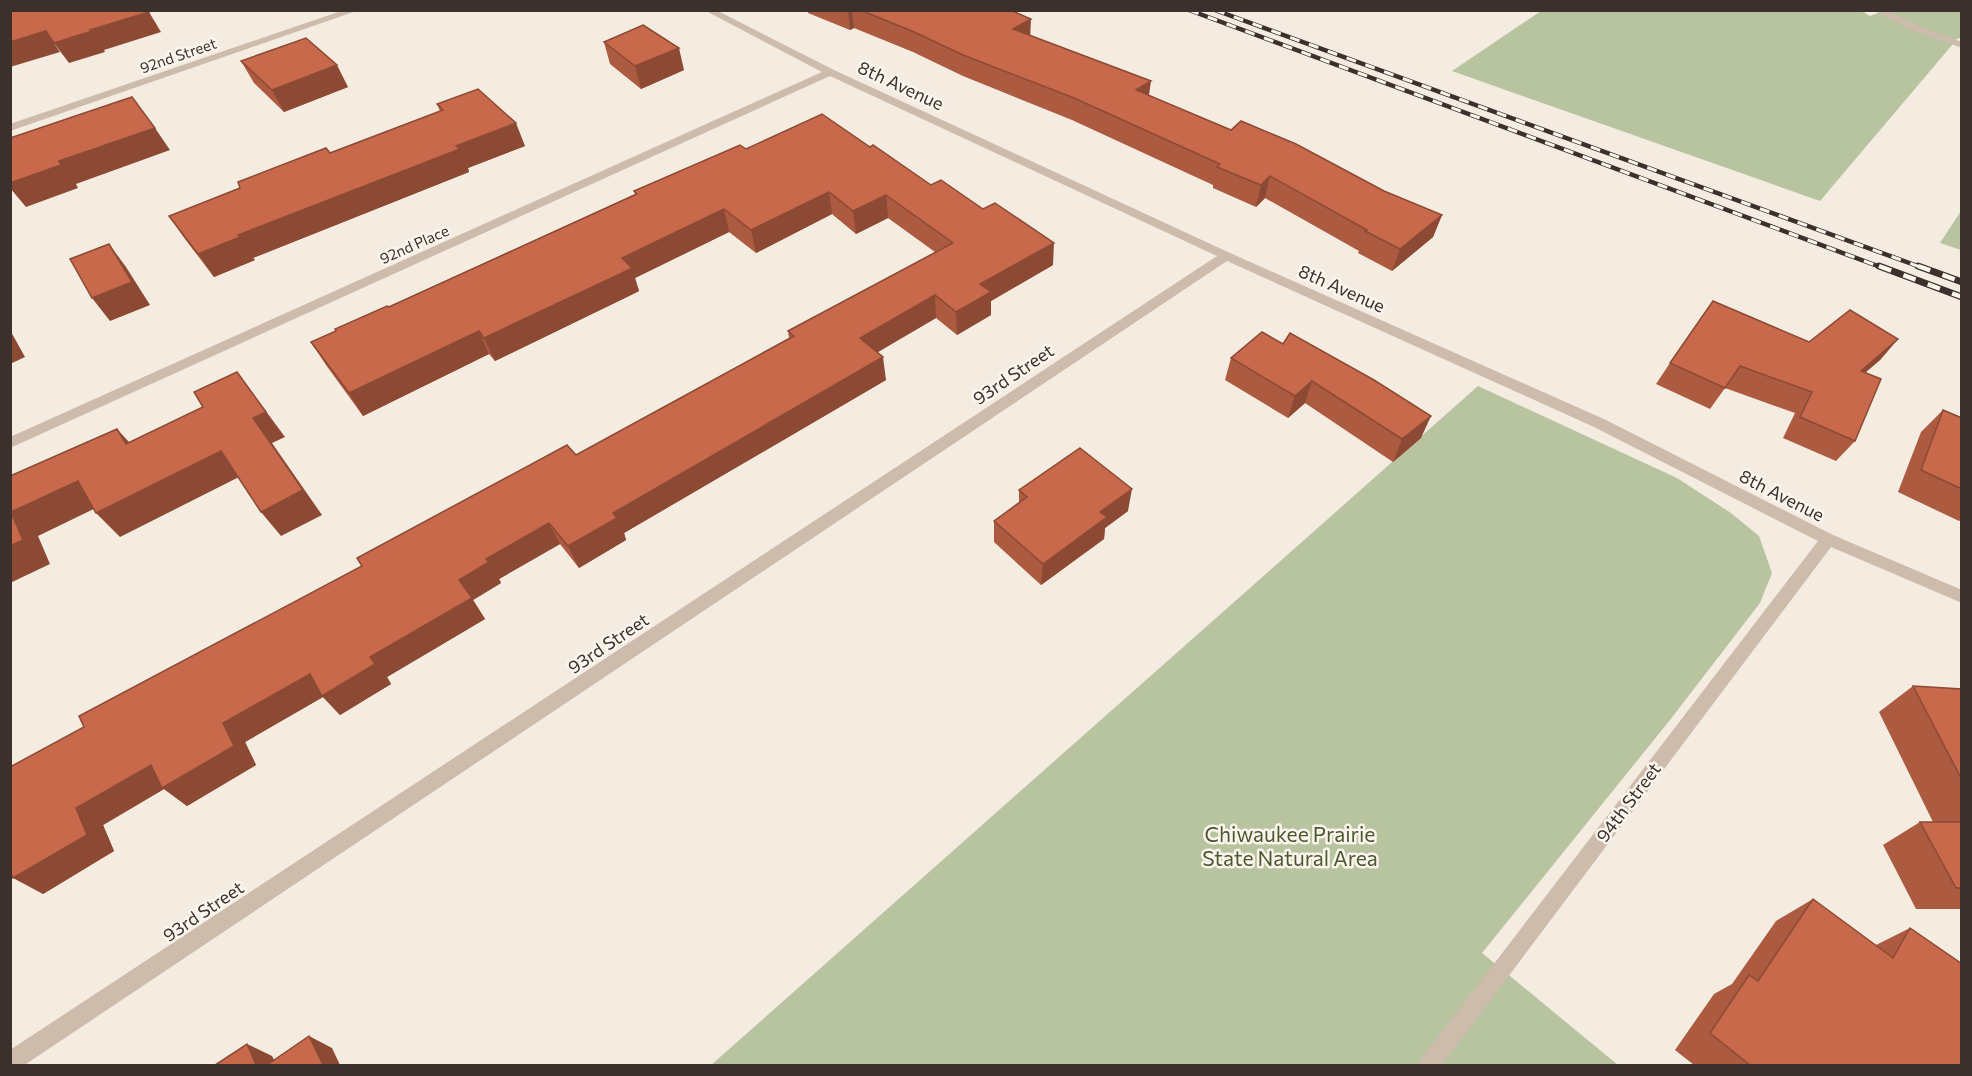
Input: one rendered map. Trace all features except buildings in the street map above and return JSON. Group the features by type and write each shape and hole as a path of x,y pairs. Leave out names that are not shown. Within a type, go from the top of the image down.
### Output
{"street":[{"name":"92nd Street","path":"10,128 355,10"},
{"name":"8th Avenue","path":"708,10 830,72 1226,256 1599,423 1828,539 1962,597"},
{"path":"1877,10 1915,28 1962,45"},
{"name":"92nd Place","path":"10,443 830,72"},
{"name":"93rd Street","path":"10,1062 1226,256"},
{"name":"94th Street","path":"1428,1065 1828,539"}],"green space":[{"path":"1860,10 1870,16 1883,11 1961,11 1961,39 1958,38 1820,201 1452,71 1541,11"},
{"path":"1961,211 1961,250 1940,243"},
{"name":"Chiwaukee Prairie State Natural Area","path":"1478,386 1677,478 1731,513 1759,536 1772,573 1760,603 1670,720 1482,953 1618,1065 710,1066"}],"railway":[{"path":"1189,10 1883,268"},
{"path":"1215,10 1923,268"},
{"path":"1879,266 1962,297"},
{"path":"1918,266 1962,282"}]}
